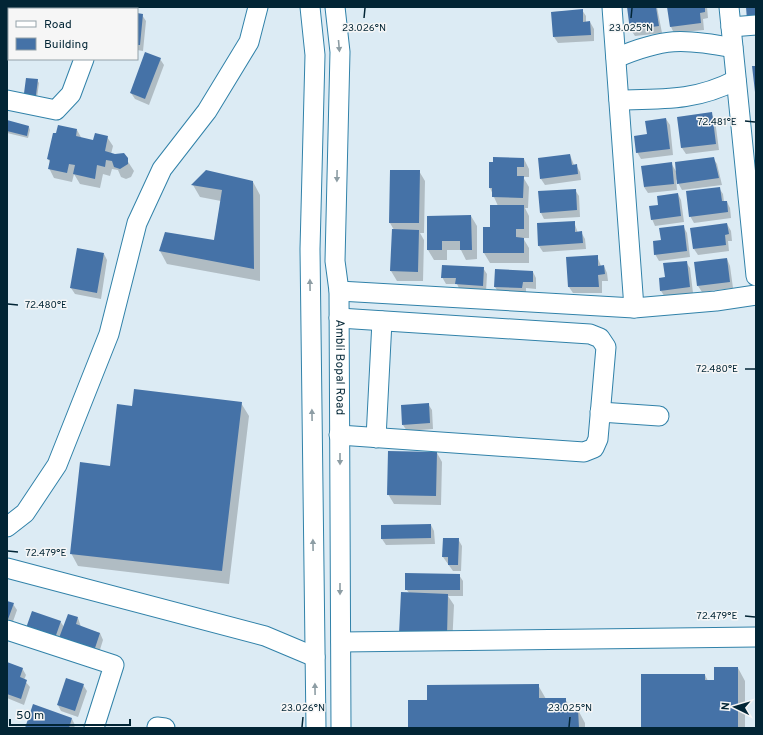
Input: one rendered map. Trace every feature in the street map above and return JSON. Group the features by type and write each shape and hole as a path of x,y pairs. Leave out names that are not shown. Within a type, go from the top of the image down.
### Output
{"street":[{"path":"7,527 25,513 56,465 109,334 136,222 162,169 207,111 248,42 258,7"},
{"path":"310,7 315,55 310,249 316,728"},
{"name":"Ambli Bopal Road","path":"336,7 340,52 335,261 339,291 341,728"},
{"path":"612,7 634,308"},
{"path":"729,7 756,276"},
{"path":"731,28 756,25"},
{"path":"616,58 639,48 666,41 689,41 733,48"},
{"path":"7,100 56,110 71,94 84,60"},
{"path":"619,100 677,98 695,95 716,90 736,80"},
{"path":"339,291 634,308 716,301 756,295"},
{"path":"339,318 590,334 600,338 606,347 598,438 594,448 584,452 340,435"},
{"path":"376,438 382,321"},
{"path":"600,412 659,416"},
{"path":"7,568 266,636 315,657"},
{"path":"7,630 114,666 94,728"},
{"path":"341,642 756,637"}],"building":[{"path":"627,7 656,7 659,26 630,30"},
{"path":"667,7 705,7 705,12 700,13 701,23 670,27"},
{"path":"746,7 756,7 756,19 747,20"},
{"path":"583,9 583,22 590,21 591,35 553,37 551,12"},
{"path":"138,13 143,14 140,45 138,45"},
{"path":"145,52 161,58 145,99 130,93"},
{"path":"752,66 756,66 756,92 755,92"},
{"path":"26,78 38,79 35,103 23,101"},
{"path":"712,112 716,144 681,148 677,117"},
{"path":"666,118 670,149 636,153 634,136 647,134 645,121"},
{"path":"7,120 29,126 27,136 7,131"},
{"path":"58,125 77,129 76,136 93,140 95,133 108,136 105,151 115,154 124,153 128,158 128,164 120,169 114,167 112,161 106,160 105,167 97,165 95,179 73,174 75,165 69,164 67,173 48,169 50,160 47,159 53,133 56,133"},
{"path":"570,154 572,165 577,164 578,174 540,179 538,158"},
{"path":"493,157 524,158 524,167 517,167 517,176 524,176 523,198 492,197 492,188 489,188 489,162 493,162"},
{"path":"714,157 719,178 677,184 675,162"},
{"path":"672,162 674,184 644,187 641,166"},
{"path":"206,170 253,181 254,269 159,251 165,232 214,240 222,190 191,185"},
{"path":"390,170 420,170 419,223 389,223"},
{"path":"720,187 722,201 727,201 728,212 689,217 686,191"},
{"path":"576,189 577,210 540,213 538,191"},
{"path":"678,193 681,216 651,220 649,206 658,205 657,196"},
{"path":"490,205 524,205 524,229 516,229 516,237 524,238 524,253 483,253 483,227 490,227"},
{"path":"471,215 472,250 460,250 460,241 442,241 442,250 427,250 427,216"},
{"path":"575,221 575,232 582,231 583,243 538,246 537,223"},
{"path":"727,223 729,234 725,235 726,245 693,249 690,228"},
{"path":"684,225 687,251 654,255 653,241 661,240 659,228"},
{"path":"392,229 419,230 418,272 390,271"},
{"path":"77,248 104,253 97,293 70,288"},
{"path":"598,255 598,266 604,265 605,274 598,275 599,287 568,287 566,257"},
{"path":"727,258 730,282 697,286 694,262"},
{"path":"687,261 690,287 660,291 659,278 665,277 663,263"},
{"path":"442,265 484,267 483,286 455,284 456,278 441,278"},
{"path":"495,269 533,271 533,282 523,282 522,288 494,287"},
{"path":"134,389 242,402 222,571 70,554 80,462 110,466 117,404 132,406"},
{"path":"429,403 430,423 402,425 401,405"},
{"path":"388,451 437,452 436,496 387,495"},
{"path":"431,524 431,538 381,539 381,525"},
{"path":"443,538 459,538 458,565 448,565 448,557 442,557"},
{"path":"405,573 460,574 460,590 405,590"},
{"path":"401,592 448,594 447,636 399,634"},
{"path":"7,601 14,603 7,622"},
{"path":"32,611 61,621 55,638 26,628"},
{"path":"68,614 78,617 76,624 100,633 94,651 59,638"},
{"path":"7,662 23,668 20,677 27,680 21,699 7,694"},
{"path":"714,667 738,667 738,728 641,728 641,674 705,674 705,680 714,680"},
{"path":"66,678 84,684 75,711 57,705"},
{"path":"539,684 539,698 566,698 566,709 578,709 579,728 408,728 408,700 427,700 427,685"},
{"path":"33,704 72,718 69,728 25,728"}]}
